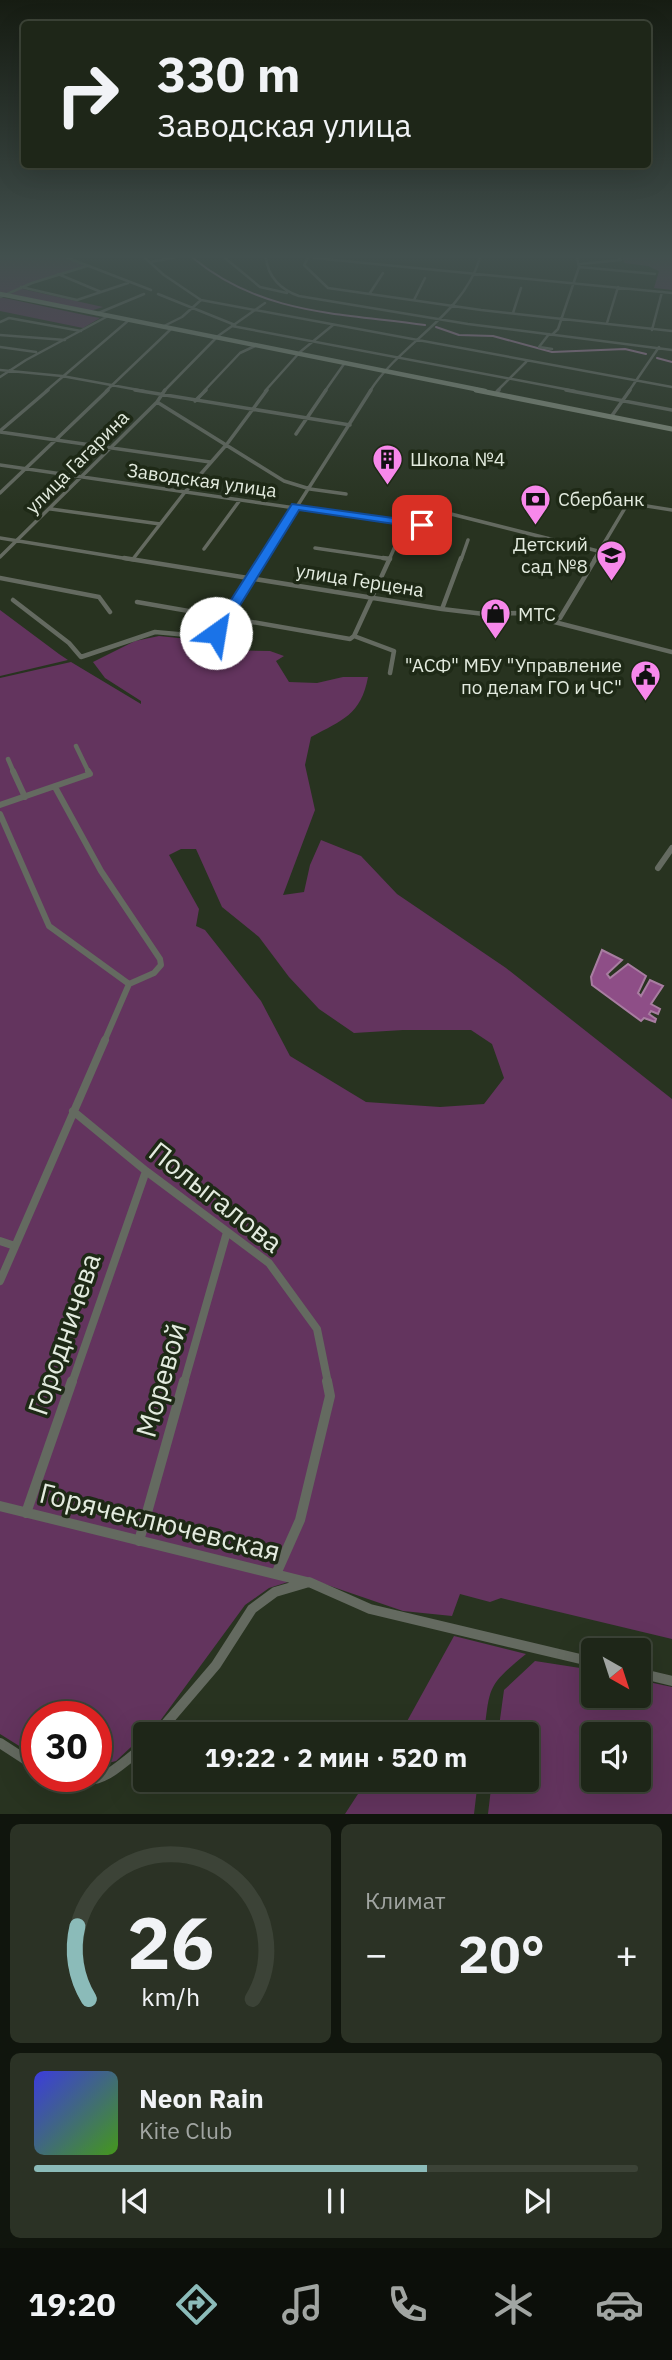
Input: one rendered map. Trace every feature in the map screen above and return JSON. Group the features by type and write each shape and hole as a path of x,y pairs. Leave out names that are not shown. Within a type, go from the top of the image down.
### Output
{"main road":[{"path":"237,343 672,429"}],"street":[{"path":"0,377 36,352 60,343"},
{"path":"0,431 102,343"},
{"path":"0,492 157,343"},
{"name":"улица Гагарина","path":"0,557 51,509 214,343"},
{"path":"133,559 184,492 297,355 311,343"},
{"path":"315,343 672,410"},
{"path":"13,600 69,643 81,657 155,632 210,637 216,633 384,372 413,343"},
{"path":"429,343 672,387"},
{"path":"543,343 539,347 552,349"},
{"path":"623,343 672,350"},
{"path":"666,348 671,343"},
{"path":"195,401 240,353 255,346"},
{"path":"611,417 659,347"},
{"path":"0,348 36,352"},
{"path":"495,394 526,362"},
{"path":"296,434 344,364"},
{"path":"0,370 62,376 251,411 350,425"},
{"name":"Заводская улица","path":"157,401 284,481 310,489 346,494"},
{"path":"0,431 210,462"},
{"name":"Заводская улица","path":"0,465 405,524"},
{"path":"204,549 240,500"},
{"path":"555,620 560,618 628,503 672,510"},
{"path":"51,509 160,524"},
{"path":"137,602 350,639 354,636 405,524 422,525 436,511 598,551"},
{"name":"улица Герцена","path":"0,538 442,609 484,614 519,613 555,620 672,652"},
{"path":"442,609 468,540"},
{"path":"315,548 390,559"},
{"path":"0,578 99,597 110,612"},
{"path":"354,636 394,651 390,673"},
{"path":"0,805 90,774 76,746"},
{"path":"8,759 25,797"},
{"path":"0,1281 129,984 154,972 161,965 160,959 102,871 55,787"},
{"path":"0,814 49,926 129,984"},
{"path":"657,867 670,853"},
{"name":"Полыгалова","path":"73,1111 146,1171 269,1264 317,1329 330,1396 300,1520 276,1574"},
{"name":"Городничева","path":"26,1513 146,1171"},
{"name":"Моревой","path":"139,1541 227,1232"},
{"path":"0,1241 15,1246"},
{"name":"Горячеключевская","path":"0,1506 309,1582 370,1609 581,1659"},
{"path":"167,1722 216,1665 251,1609 275,1592 309,1582"},
{"path":"651,1676 672,1681"},
{"path":"0,1743 21,1757"},
{"path":"112,1771 133,1755"}],"shaded area":[{"path":"0,610 59,654 68,660 0,676"},
{"path":"159,636 207,641 226,650 270,651 284,656 276,661 289,682 317,683 343,677 368,677 365,690 355,708 341,721 311,737 305,765 315,810 283,895 304,892 310,865 321,840 361,856 397,894 506,968 672,1099 672,1639 501,1598 490,1602 460,1594 452,1616 403,1611 304,1577 269,1588 245,1605 159,1722 133,1722 133,1745 116,1761 112,1762 112,1701 21,1701 21,1747 0,1734 0,678 71,662 141,704 141,701 105,678 93,662 135,641","holes":["181,849 196,849 222,907 259,937 289,977 319,1009 354,1033 471,1030 492,1044 504,1078 484,1104 440,1107 366,1102 290,1056 261,1001 205,930 196,926 199,909 169,855"]},
{"path":"602,950 622,960 607,974 610,978 628,964 646,976 638,993 641,996 650,980 663,986 651,1004 660,1009 658,1014 651,1011 649,1014 656,1019 655,1022 644,1018 641,1021 592,985 591,977"},
{"path":"454,1636 526,1654 497,1681 490,1696 486,1722 407,1722"},
{"path":"535,1661 581,1668 581,1708 651,1708 651,1683 672,1687 672,1814 488,1814 491,1792 539,1792 539,1722 500,1722 504,1690"},
{"path":"359,1792 477,1792 474,1814 345,1814"}],"waterway":[{"path":"518,343 552,352 625,349 646,354"},
{"path":"657,358 672,362"}],"place":[{"name":"Школа №4","path":"387,486"},
{"name":"Сбербанк","path":"535,526"},
{"name":"Детский сад №8","path":"611,582"},
{"name":"МТС","path":"495,641"},
{"name":"\"АСФ\" МБУ \"Управление по делам ГО и ЧС\"","path":"645,703"}],"route":[{"path":"216,633 296,507 422,525"}]}
